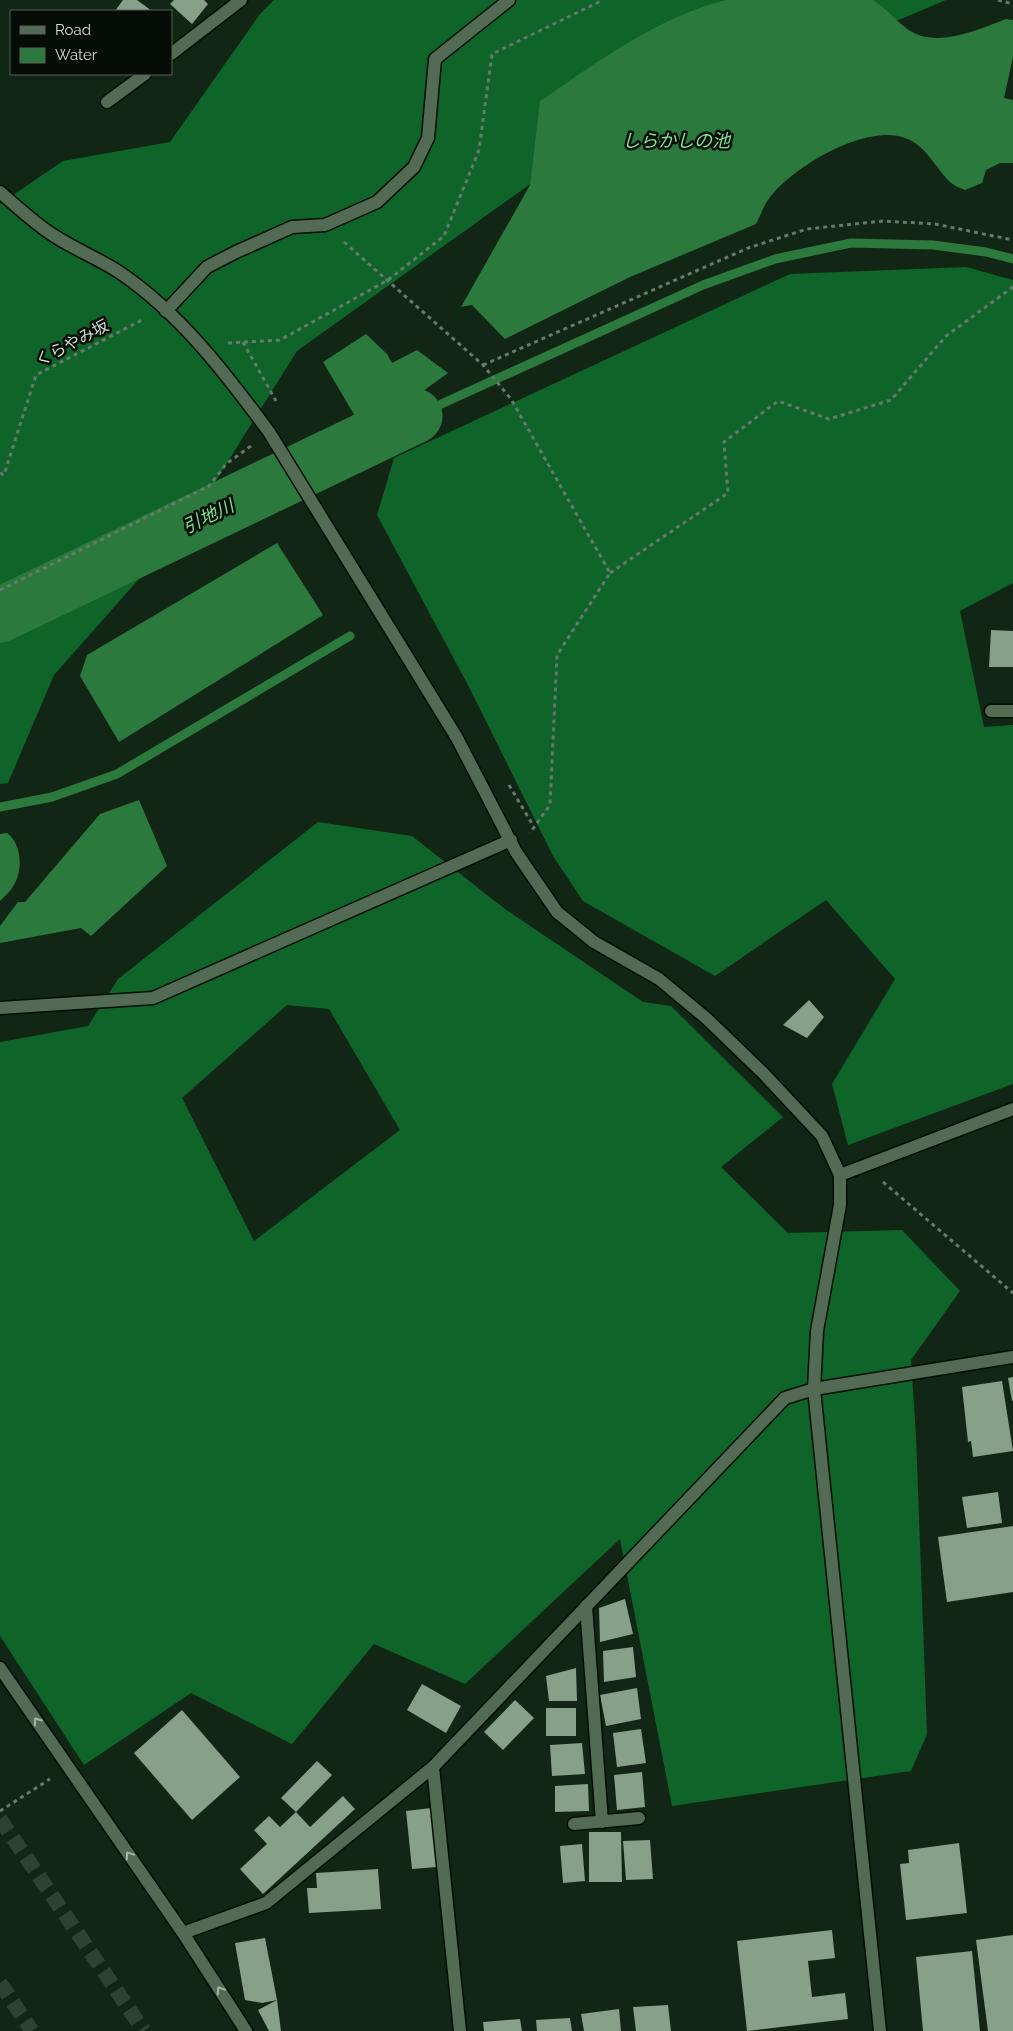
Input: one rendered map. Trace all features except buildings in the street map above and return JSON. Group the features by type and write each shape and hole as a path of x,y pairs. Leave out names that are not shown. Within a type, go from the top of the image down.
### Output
{"street":[{"path":"172,53 241,0"},
{"path":"166,311 207,267 292,228 325,225 378,202 414,167 428,138 436,59 509,0"},
{"path":"108,102 144,75"},
{"path":"0,192 47,231 120,273 166,311 200,345 234,385 281,451 457,738 516,852 557,912 594,942 658,979 706,1018 764,1074 822,1136 840,1175 840,1205 817,1331 814,1389 880,2031"},
{"path":"991,711 1013,711"},
{"path":"0,1008 153,998 511,840"},
{"path":"840,1175 866,1167 1013,1109"},
{"path":"183,1933 266,1902 433,1767 784,1398 814,1389 1013,1357"},
{"path":"586,1606 602,1822"},
{"path":"0,1668 183,1933 246,2031"},
{"path":"433,1767 460,2031"},
{"path":"574,1824 639,1818"}],"path":[{"path":"200,345 280,340 388,280 444,236 479,150 492,54 603,0"},
{"path":"998,0 1013,4"},
{"path":"483,365 748,248 807,229 883,221 935,224 1013,240"},
{"path":"325,225 483,365 511,399 610,573"},
{"path":"516,852 550,805 558,655 610,573 728,493 724,442 778,401 829,419 891,400 946,336 1013,286"},
{"name":"くらやみ坂","path":"0,473 4,475 36,375 135,322"},
{"path":"243,342 277,403"},
{"path":"0,590 209,486 226,464 255,442"},
{"path":"866,1167 1013,1294"},
{"path":"0,1811 53,1776"}],"shaded area":[{"path":"274,0 946,0 561,162 297,351 192,519 54,675 8,783 0,784 0,204 63,161 170,142 260,14"},
{"path":"966,267 1013,280 1013,583 960,611 984,727 1013,725 1013,1084 848,1145 832,1084 895,979 826,900 715,976 583,901 553,856 470,689 377,515 394,458 790,274"},
{"path":"318,822 412,836 505,909 643,1002 671,1006 783,1117 721,1167 788,1233 902,1230 960,1291 911,1360 916,1436 927,1734 911,1771 672,1806 620,1539 465,1684 374,1644 292,1744 191,1693 84,1765 0,1636 0,1042 88,1026 118,979","holes":["287,1005 329,1009 400,1130 254,1241 182,1098"]}],"water":[{"name":"しらかしの池","path":"726,0 873,0 906,28 917,34 942,38 956,36 1006,19 1013,20 1013,163 1000,163 986,170 982,183 965,190 951,183 925,152 912,141 889,135 870,137 830,151 793,175 768,200 756,224 630,277 505,339 472,305 461,307 530,185 540,101 606,56 652,29 676,17"},
{"path":"366,334 387,354 392,363 417,350 448,373 365,433 323,362"},
{"path":"277,543 323,615 119,742 80,676 87,655"},
{"path":"139,800 167,866 91,936 81,928 0,943 0,926 18,902 25,902 100,814"},
{"path":"7,833 12,837 18,849 20,863 18,877 14,886 0,901 0,834"}],"pier":[{"path":"1013,57 1013,100 1004,98"}],"waterway":[{"path":"403,391 415,416 703,285 775,259 851,243 933,245 986,252 1013,259"},
{"name":"引地川","path":"0,615 415,416"},
{"path":"0,807 52,797 117,774 350,636"}],"tunnel":[{"path":"0,1819 144,2031"},
{"path":"0,1983 32,2031"}]}
